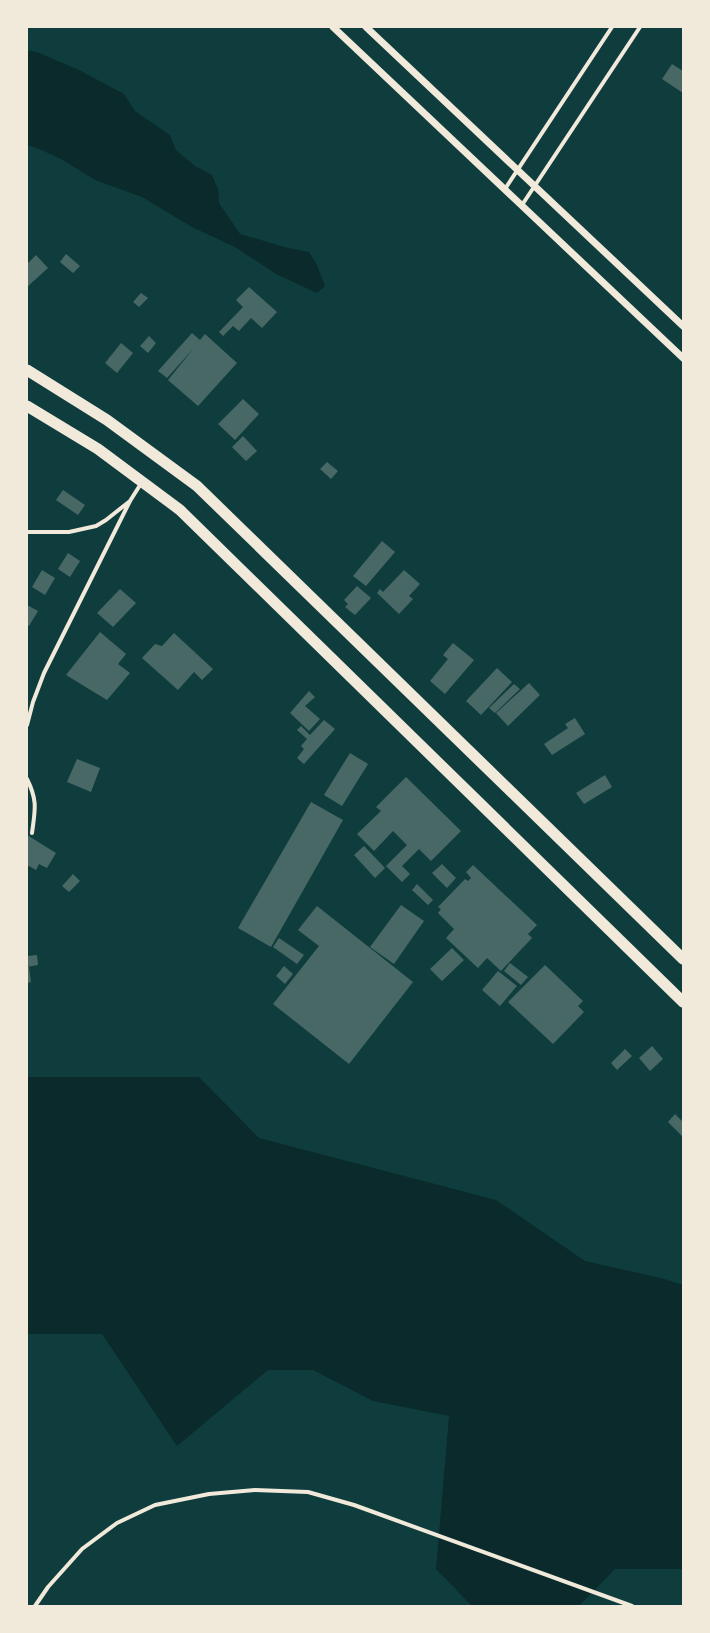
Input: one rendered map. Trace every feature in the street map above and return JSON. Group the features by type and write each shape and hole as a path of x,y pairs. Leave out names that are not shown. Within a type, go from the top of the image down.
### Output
{"highway":[{"path":"27,370 107,420 197,486 683,959"},
{"path":"27,406 98,449 180,510 683,1002"}],"street":[{"path":"333,27 683,358"},
{"path":"366,27 683,326"},
{"path":"505,189 612,27"},
{"path":"522,205 640,27"},
{"path":"27,725 33,702 44,673 130,501 142,482"},
{"path":"27,532 69,532 96,526 130,501"},
{"path":"27,779 34,792 35,801 32,834"},
{"path":"34,1606 48,1586 82,1549 117,1523 155,1505 209,1494 254,1490 308,1492 354,1505 632,1606"}],"water":[{"path":"27,50 39,53 79,70 124,94 135,111 170,135 176,150 195,166 212,175 218,189 219,203 240,234 288,248 309,252 317,265 325,286 317,293 276,274 235,247 192,227 142,197 95,180 61,159 27,145"},
{"path":"27,1077 199,1077 259,1138 496,1200 585,1261 661,1278 683,1285 683,1569 615,1569 579,1606 472,1606 436,1569 449,1416 373,1401 313,1370 268,1370 177,1446 102,1334 27,1334"}],"building":[{"path":"672,64 683,71 683,93 662,79"},
{"path":"66,254 80,266 73,273 60,262"},
{"path":"36,255 48,268 27,287 27,264"},
{"path":"249,287 277,312 262,328 251,318 239,331 233,326 223,336 219,332 243,307 236,300"},
{"path":"141,293 148,298 139,307 133,302"},
{"path":"192,333 200,340 205,334 237,363 198,406 168,380 194,348 167,378 158,371"},
{"path":"149,336 156,343 148,353 140,346"},
{"path":"121,343 133,353 117,373 105,363"},
{"path":"243,399 259,414 235,440 218,424"},
{"path":"243,436 257,451 246,461 232,447"},
{"path":"327,462 338,471 331,479 320,469"},
{"path":"63,490 85,505 78,515 56,500"},
{"path":"382,541 395,552 366,586 353,576"},
{"path":"68,553 80,561 70,577 58,569"},
{"path":"42,570 55,578 45,595 32,587"},
{"path":"404,570 420,584 409,596 413,599 399,614 377,593 380,589 383,592"},
{"path":"357,586 371,598 355,615 345,607 348,604 344,600"},
{"path":"120,589 136,603 113,627 97,613"},
{"path":"27,605 38,611 29,626 27,625"},
{"path":"100,632 126,654 118,664 130,673 107,700 66,675"},
{"path":"174,633 213,669 202,680 194,672 178,690 142,658 155,644 162,646"},
{"path":"453,643 474,660 445,694 430,681 448,659 443,655"},
{"path":"497,668 512,682 481,715 466,701"},
{"path":"529,683 540,695 508,726 496,713"},
{"path":"514,684 520,689 495,713 489,708"},
{"path":"309,691 315,697 305,706 320,719 309,731 290,713"},
{"path":"575,718 585,734 552,755 544,744 568,728 565,724"},
{"path":"324,720 335,729 304,764 297,758 304,749 301,746 307,739 297,730 301,726 310,735"},
{"path":"350,753 368,764 342,806 324,795"},
{"path":"77,759 100,768 91,792 67,782"},
{"path":"605,775 612,787 584,804 576,793"},
{"path":"406,777 461,831 431,861 419,849 402,866 410,874 402,882 386,866 407,845 393,831 374,851 357,834 381,811 376,807"},
{"path":"311,802 343,820 271,947 238,928"},
{"path":"27,835 56,853 47,868 39,864 36,870 27,865"},
{"path":"364,846 385,868 375,878 354,855"},
{"path":"442,864 456,878 447,888 432,873"},
{"path":"473,865 537,925 528,934 532,938 501,971 487,958 478,968 446,938 454,929 438,913 441,909 438,907 465,879 468,881 471,878 466,872"},
{"path":"73,874 80,881 69,892 62,886"},
{"path":"417,884 433,900 428,905 412,890"},
{"path":"401,905 424,921 394,964 370,947"},
{"path":"317,906 413,982 349,1064 273,1004 319,946 298,930"},
{"path":"279,938 304,955 297,964 273,947"},
{"path":"452,948 464,960 442,981 430,969"},
{"path":"37,955 38,965 27,967 27,956"},
{"path":"510,963 528,977 521,985 504,971"},
{"path":"545,965 583,1001 578,1006 584,1012 553,1044 508,1002"},
{"path":"284,966 293,974 285,984 276,976"},
{"path":"27,967 29,967 31,982 27,983"},
{"path":"498,971 517,986 500,1006 482,990"},
{"path":"652,1046 663,1059 650,1071 639,1058"},
{"path":"625,1049 632,1056 617,1070 611,1063"},
{"path":"675,1114 683,1122 683,1137 668,1122"}]}
